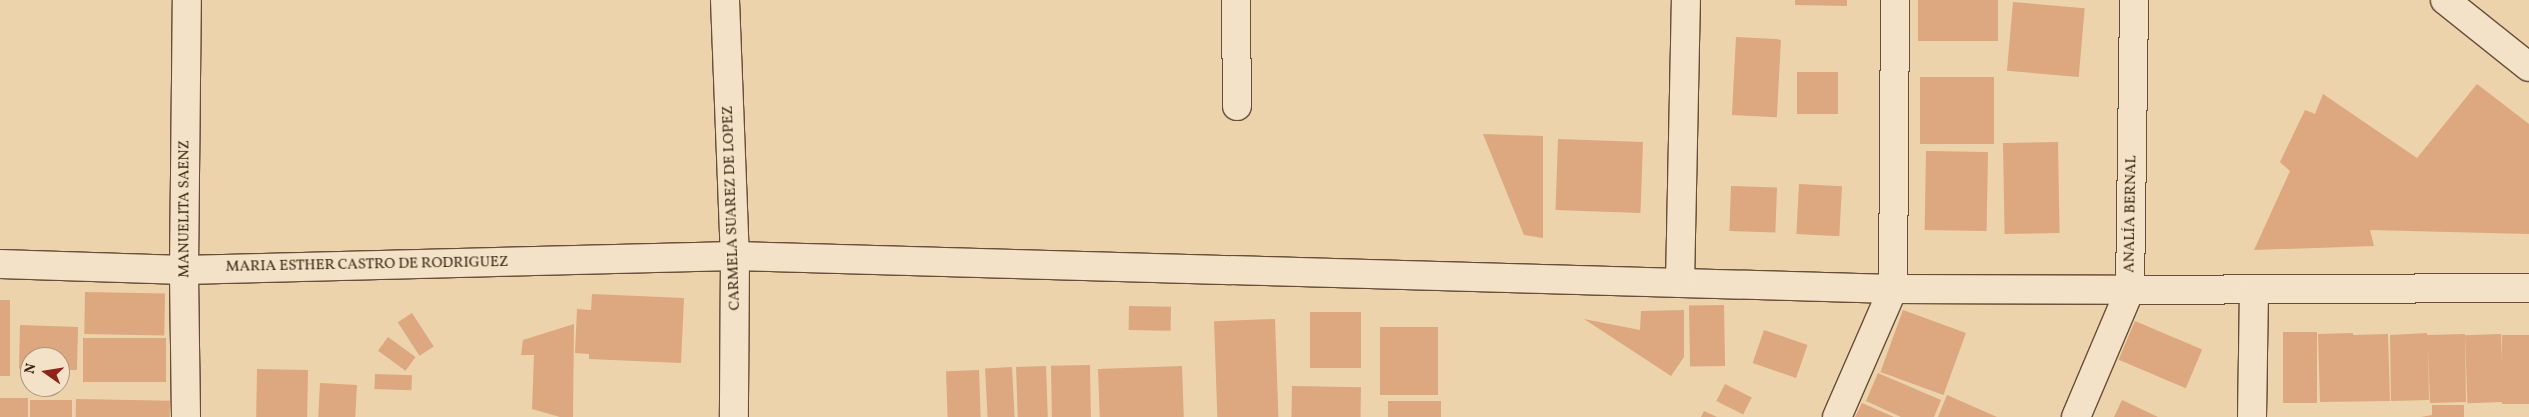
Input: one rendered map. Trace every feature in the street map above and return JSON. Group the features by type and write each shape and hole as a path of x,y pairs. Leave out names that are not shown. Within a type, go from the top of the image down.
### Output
{"street":[{"name":"MANUELITA SAENZ","path":"186,417 184,270 187,0"},
{"name":"CARMELA SUAREZ DE LOPEZ","path":"724,0 735,256 734,417"},
{"path":"1236,0 1238,106"},
{"path":"1680,283 1686,0"},
{"path":"1837,417 1893,289 1895,0"},
{"name":"ANALÍA BERNAL","path":"2076,417 2130,290 2134,0"},
{"path":"2445,0 2529,67"},
{"name":"MARIA ESTHER CASTRO DE RODRIGUEZ","path":"0,264 184,270 735,256 1893,289 2254,290 2529,288"},
{"path":"2252,417 2254,290"}],"building":[{"path":"1795,0 1847,0 1847,6 1795,5"},
{"path":"1918,0 1998,0 1998,41 1918,41"},
{"path":"2013,2 2085,8 2079,77 2007,71"},
{"path":"1736,37 1781,39 1777,117 1732,115"},
{"path":"1797,72 1838,72 1838,114 1797,114"},
{"path":"1920,77 1994,77 1994,144 1920,144"},
{"path":"2477,84 2529,124 2529,234 2370,230 2374,246 2254,250 2290,171 2280,162 2305,110 2315,114 2323,94 2417,158"},
{"path":"1483,134 1543,136 1543,238 1524,235"},
{"path":"1558,139 1643,142 1640,213 1556,210"},
{"path":"2058,142 2060,233 2005,234 2003,143"},
{"path":"1926,151 1988,152 1987,231 1925,230"},
{"path":"1799,184 1842,186 1839,236 1796,234"},
{"path":"1731,186 1777,188 1775,233 1729,231"},
{"path":"85,292 165,293 164,335 84,334"},
{"path":"592,294 684,298 681,363 589,359 589,354 575,353 577,309 591,310"},
{"path":"0,300 10,300 10,376 0,376"},
{"path":"1724,305 1725,366 1690,367 1689,306"},
{"path":"1129,306 1171,307 1171,331 1129,330"},
{"path":"1684,310 1684,357 1671,376 1584,319 1640,330 1641,311"},
{"path":"1903,310 1966,333 1943,395 1880,372"},
{"path":"1310,312 1361,312 1361,368 1310,368"},
{"path":"412,313 434,347 420,356 398,322"},
{"path":"1275,319 1278,417 1217,417 1214,321"},
{"path":"2135,321 2202,350 2186,388 2119,360"},
{"path":"574,324 573,417 560,417 532,409 534,355 521,355 523,340"},
{"path":"20,325 78,327 77,370 70,370 70,347 20,347 19,369"},
{"path":"1380,327 1438,327 1438,395 1380,395"},
{"path":"1764,330 1807,345 1796,378 1753,363"},
{"path":"2283,332 2317,332 2317,403 2283,403"},
{"path":"2353,333 2353,335 2388,334 2390,401 2320,402 2318,334"},
{"path":"2427,333 2427,335 2465,334 2466,402 2430,403 2428,347 2429,400 2391,401 2390,335"},
{"path":"2501,334 2503,402 2467,403 2465,335"},
{"path":"2501,334 2503,402 2467,403 2465,335"},
{"path":"388,337 416,357 406,371 378,351"},
{"path":"83,338 166,338 166,382 83,382"},
{"path":"1090,365 1091,417 1052,417 1051,366"},
{"path":"1046,366 1048,417 1018,417 1016,367"},
{"path":"1182,366 1184,417 1100,417 1098,369"},
{"path":"1012,367 1015,417 988,417 985,368"},
{"path":"257,369 308,370 307,417 256,417"},
{"path":"979,370 981,417 948,417 946,371"},
{"path":"1878,373 1941,400 1934,417 1901,417 1866,401"},
{"path":"375,374 412,375 411,390 374,389"},
{"path":"320,383 357,385 355,417 318,417"},
{"path":"1725,384 1752,398 1743,415 1716,401"},
{"path":"1292,386 1361,387 1360,417 1291,417"},
{"path":"1947,395 1997,417 1938,417"},
{"path":"0,398 28,398 28,417 0,417"},
{"path":"76,399 170,401 170,417 76,417"},
{"path":"30,400 72,400 72,417 30,417"},
{"path":"2122,400 2158,417 2114,417"},
{"path":"1388,401 1441,401 1441,417 1388,417"},
{"path":"1862,403 1894,417 1855,417"},
{"path":"2432,405 2464,405 2464,417 2421,417 2432,415"},
{"path":"1704,411 1717,417 1701,417"}]}
